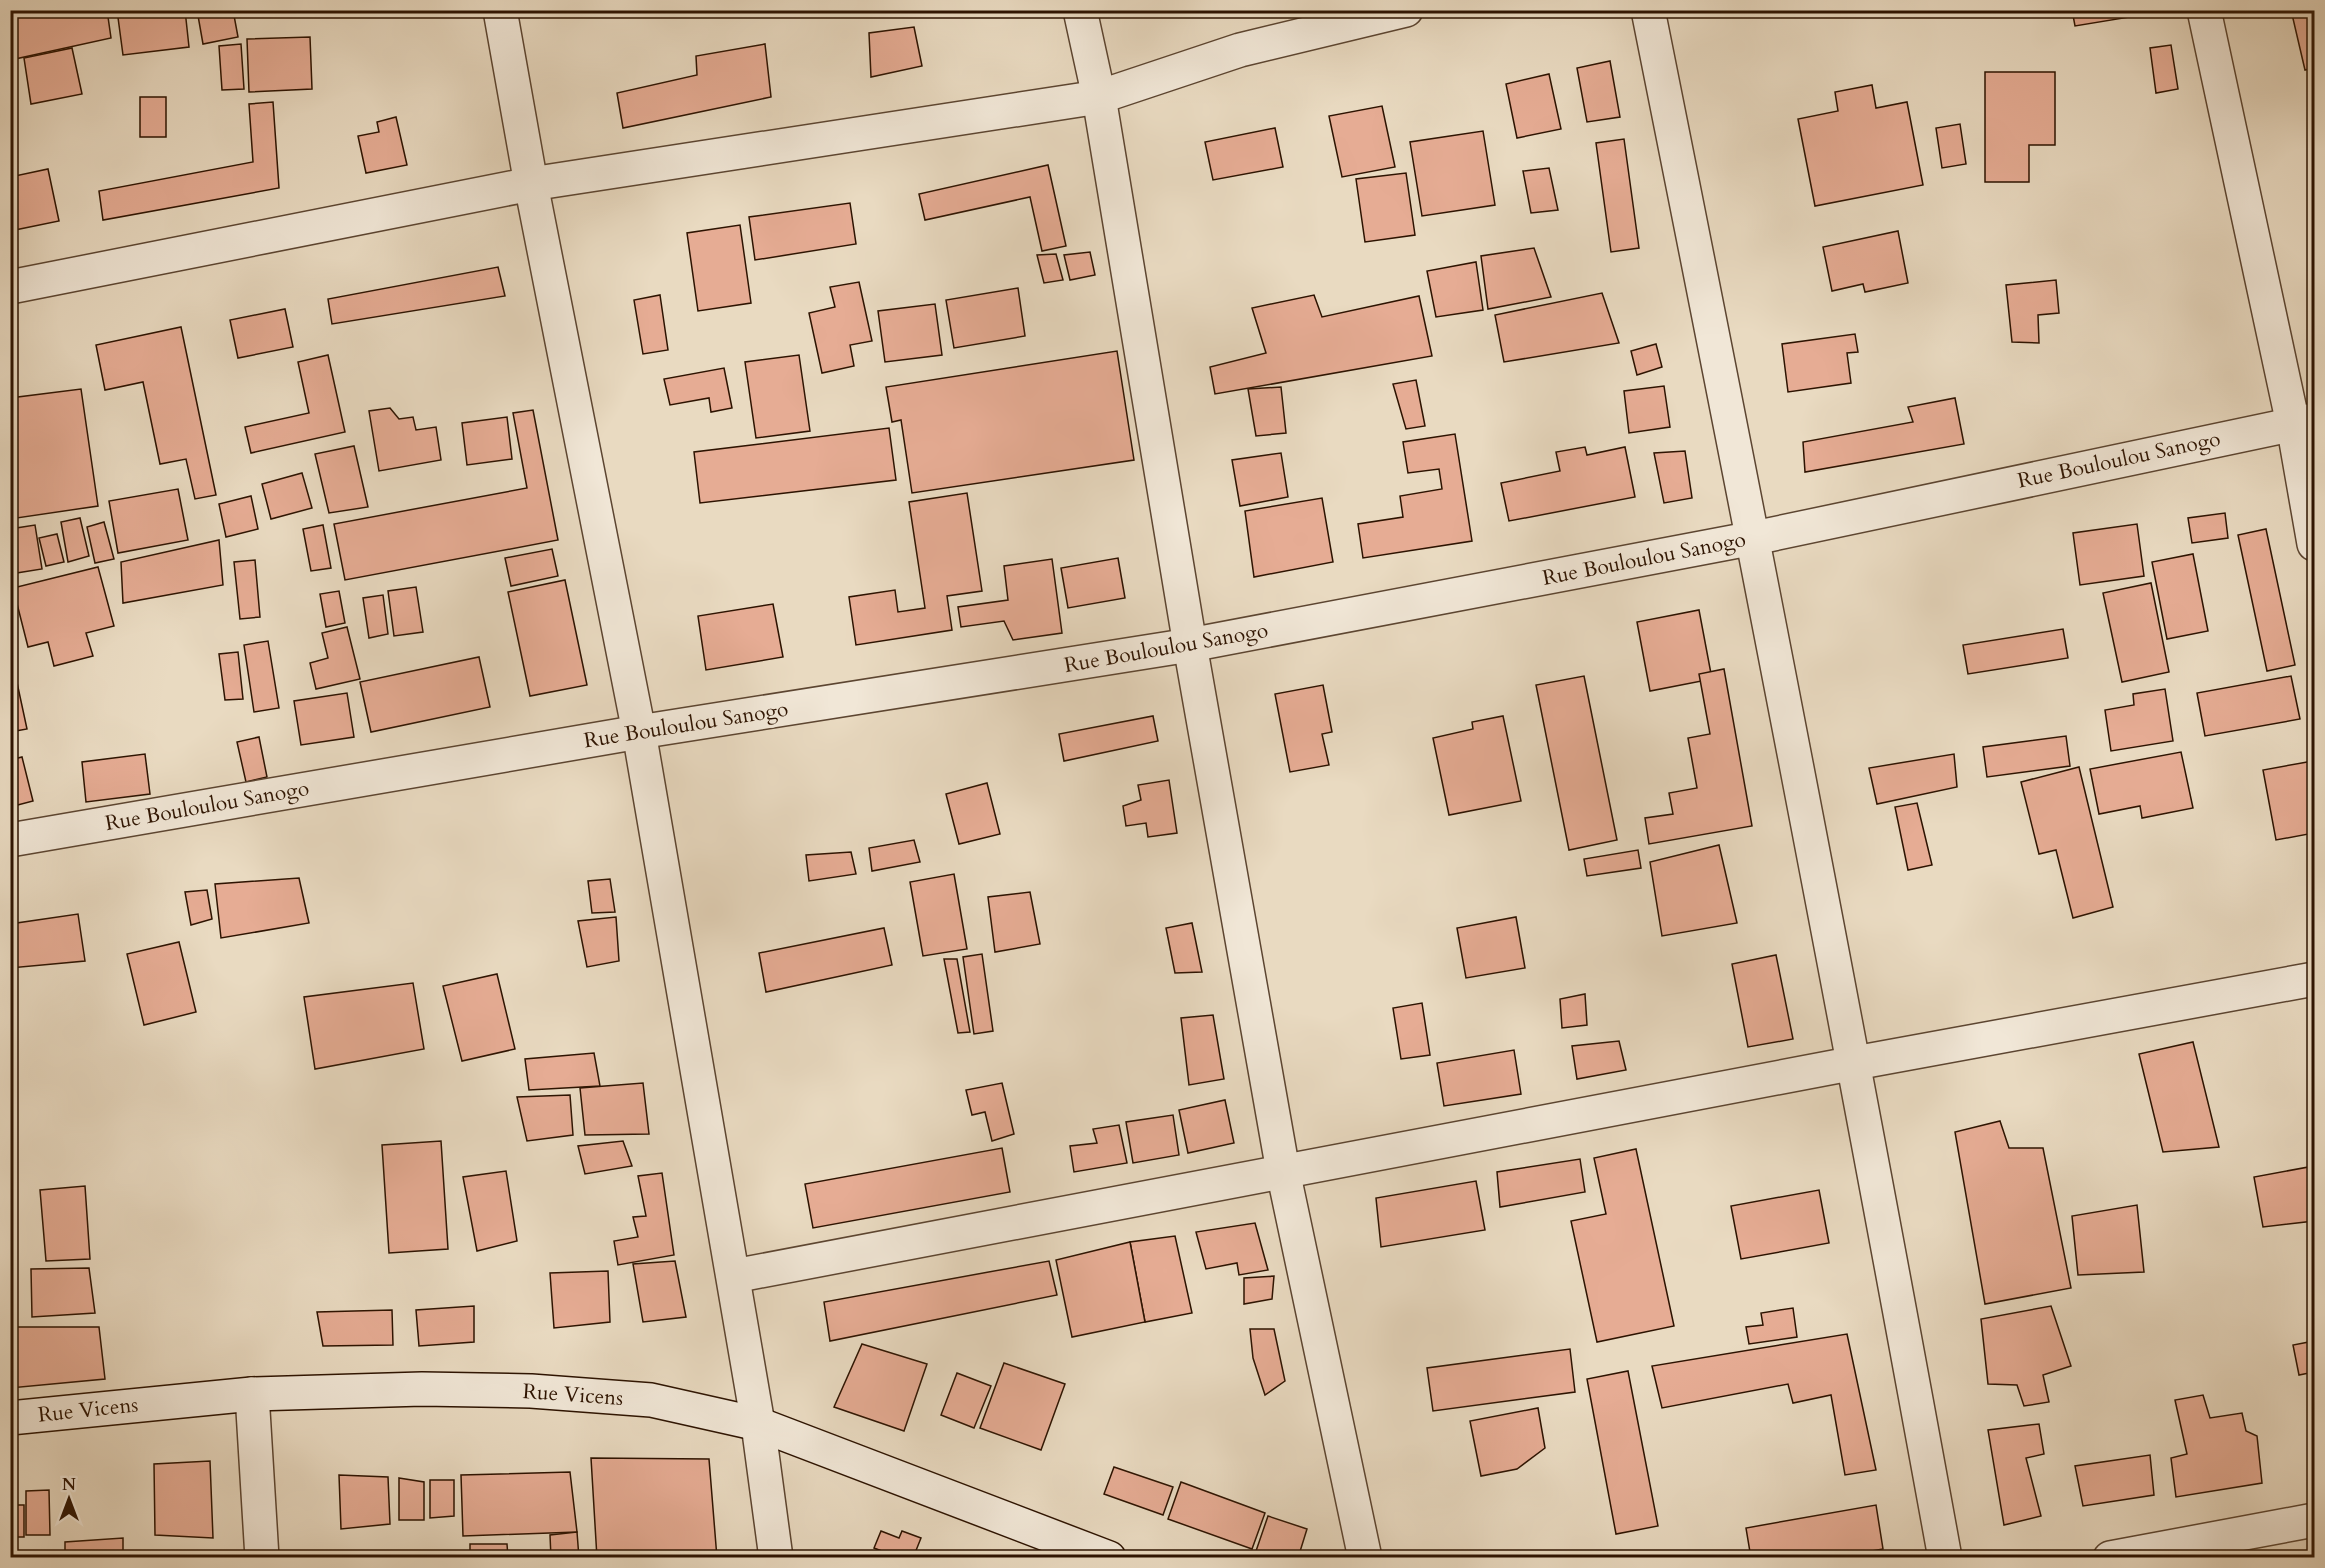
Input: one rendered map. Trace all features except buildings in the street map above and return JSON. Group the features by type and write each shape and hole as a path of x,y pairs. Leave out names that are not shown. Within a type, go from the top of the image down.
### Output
{"street":[{"path":"500,10 531,184 639,732 734,1276 758,1424 776,1557"},
{"path":"1080,10 1099,97 1190,645 1283,1171 1365,1557"},
{"path":"10,287 531,184 1099,97 1240,50 1406,10"},
{"path":"1648,10 1754,538 1855,1063 1945,1557"},
{"path":"2204,10 2304,422 2314,544"},
{"name":"Rue Bouloulou Sanogo","path":"10,840 639,732 1190,645 1754,538 2304,422"},
{"path":"734,1276 1855,1063 2314,979"},
{"name":"Rue Vicens","path":"10,1418 252,1394 422,1389 531,1391 651,1400 758,1424 1109,1557"},
{"path":"252,1394 262,1557"},
{"path":"2109,1557 2314,1520"}]}
